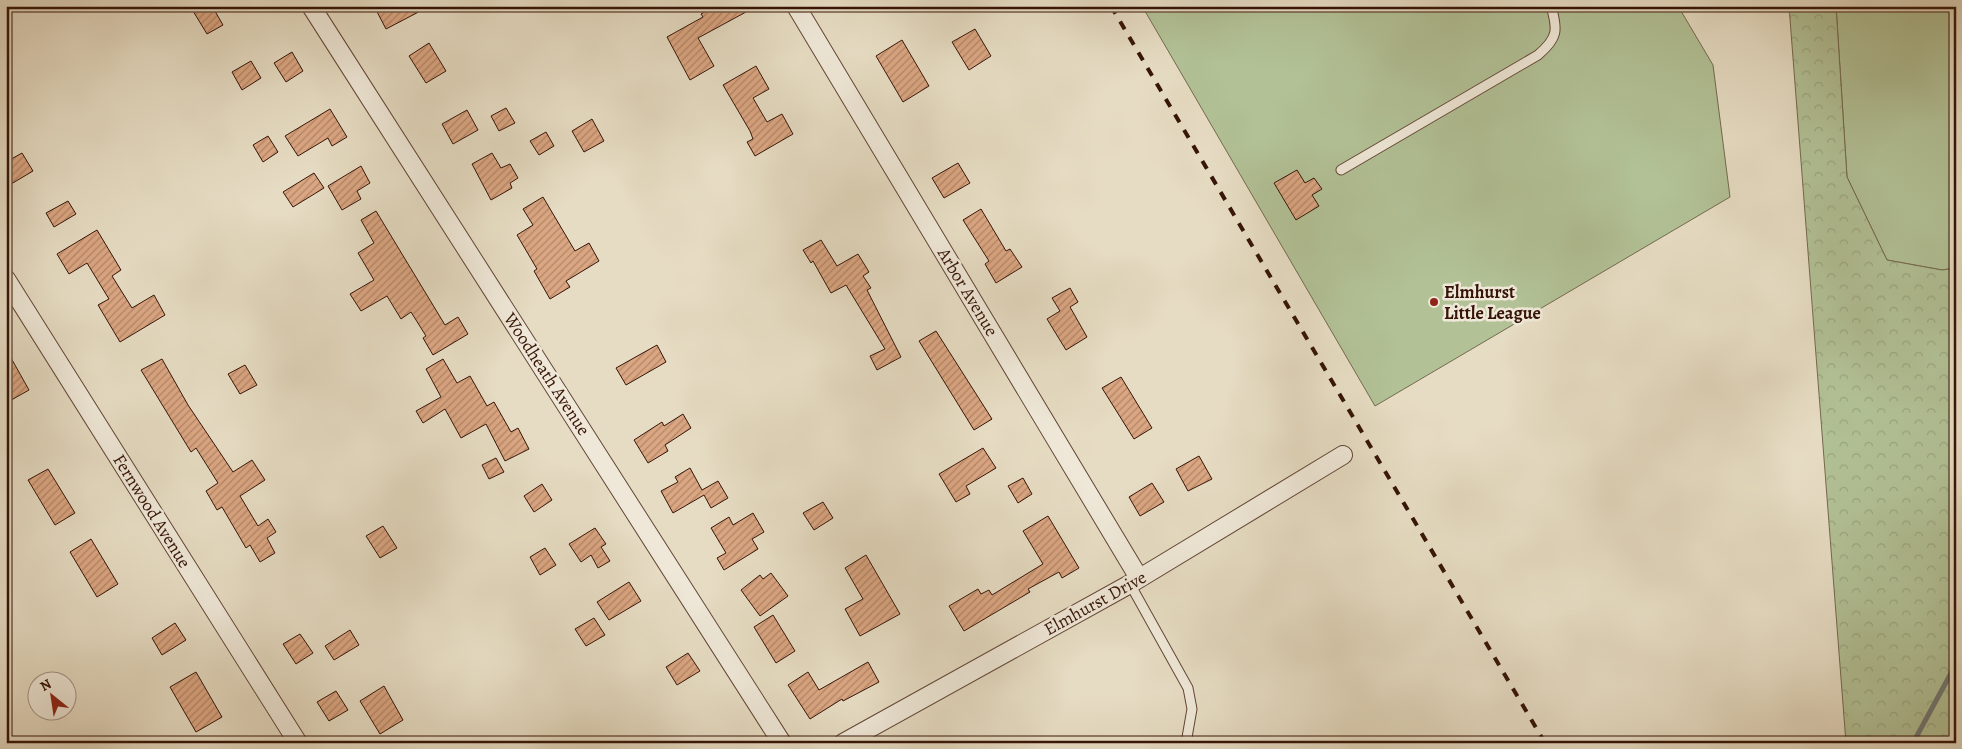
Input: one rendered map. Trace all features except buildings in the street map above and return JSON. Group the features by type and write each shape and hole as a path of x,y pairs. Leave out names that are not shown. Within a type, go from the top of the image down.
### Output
{"street":[{"name":"Woodheath Avenue","path":"311,6 782,743"},
{"name":"Arbor Avenue","path":"796,6 1134,581"},
{"name":"Fernwood Avenue","path":"6,279 298,743"},
{"name":"Elmhurst Drive","path":"843,743 1134,581 1342,455"}],"lane":[{"path":"1341,170 1538,54 1550,45 1556,27 1551,6"},
{"path":"1134,581 1188,688 1192,709 1186,743"}],"green space":[{"name":"Elmhurst Little League","path":"1142,6 1678,6 1713,65 1730,197 1375,406"},
{"path":"1789,6 1836,6 1847,177 1887,260 1942,270 1956,268 1956,743 1846,743"},
{"path":"1836,6 1956,6 1956,268 1942,270 1887,260 1847,177"}],"waterway":[{"path":"1913,743 1956,664"}],"railway":[{"path":"1111,6 1545,743"}],"place":[{"name":"Elmhurst Little League","path":"1434,302"}]}
